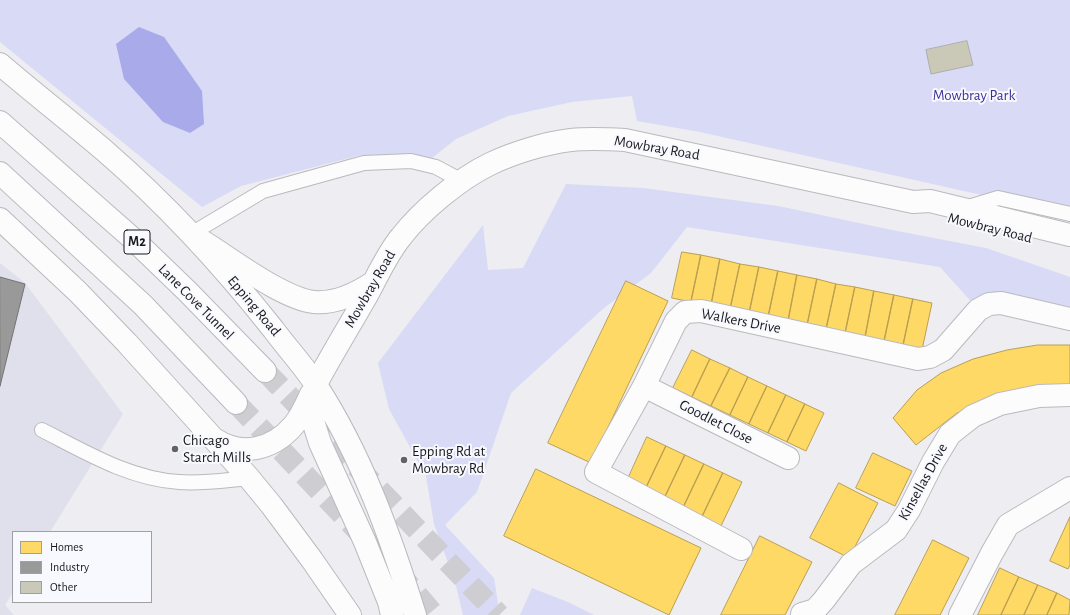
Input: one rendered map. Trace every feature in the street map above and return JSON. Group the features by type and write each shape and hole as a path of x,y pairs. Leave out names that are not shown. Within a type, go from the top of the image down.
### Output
{"main road":[{"name":"Epping Road","path":"4,68 106,152 192,235 250,300 313,390 339,424 376,500 415,615"},
{"name":"Lane Cove Tunnel","path":"0,122 132,238 187,291 265,371"},
{"name":"Mowbray Road","path":"211,437 221,444 236,449 254,449 268,445 282,437 293,426 387,257 401,237 430,207 462,181 490,164 543,145 571,140 626,140 913,202 930,201 1070,235"},
{"path":"0,173 143,305 236,402"},
{"name":"Mowbray Road","path":"913,202 928,212 1070,249"},
{"path":"0,219 78,292 127,343 249,478 312,560 350,615"},
{"path":"192,235 275,286 308,301 328,302 340,299 359,292 374,282"},
{"name":"Walkers Drive","path":"741,549 596,472 644,386 676,321 685,312 701,311 918,359 930,357 944,350 978,310 989,304 1001,303 1070,319"},
{"name":"Goodlet Close","path":"644,386 788,458"},
{"path":"313,390 314,424 320,443 366,542 389,602 392,615"},
{"name":"Kinsellas Drive","path":"802,614 815,610 851,564 896,530 909,510 933,462 950,434 973,416 1000,404 1039,396 1070,395"},
{"path":"960,615 1008,525 1070,488"}],"lane":[{"path":"192,235 263,191 364,163 411,161 436,167 462,181"},
{"path":"962,209 998,198 1070,214"},
{"path":"42,430 120,467 162,480 197,482 249,478"}],"shaded area":[{"path":"0,263 25,283 123,414 51,531 12,531 12,594 5,605 14,615 0,615"}],"green space":[{"name":"Mowbray Park","path":"0,0 1070,0 1070,219 1004,200 700,132 637,121 632,96 572,102 508,116 456,139 432,158 361,155 241,186 202,207 0,42"},
{"path":"566,184 643,188 778,206 986,248 1070,277 1070,328 977,308 940,267 687,227 651,273 604,308 511,393 477,492 445,525 494,578 500,615 463,615 455,582 434,524 426,476 389,409 378,363 483,225 488,270 523,268"},
{"path":"532,588 568,602 594,615 520,615"}],"water":[{"path":"139,27 164,37 202,91 204,124 190,133 163,122 124,79 116,44"}],"building: Homes":[{"path":"682,252 701,255 691,302 672,298"},
{"path":"701,255 720,259 711,306 691,302"},
{"path":"720,259 740,264 730,310 711,306"},
{"path":"740,264 759,267 749,314 730,310"},
{"path":"759,267 778,271 768,318 749,314"},
{"path":"778,271 797,275 788,322 768,318"},
{"path":"797,275 817,279 807,326 788,322"},
{"path":"817,279 836,284 826,330 807,326"},
{"path":"626,281 668,301 591,463 548,443"},
{"path":"836,284 855,287 845,334 826,330"},
{"path":"855,287 874,291 865,338 845,334"},
{"path":"874,291 894,295 884,342 865,338"},
{"path":"894,295 913,299 903,346 884,342"},
{"path":"913,299 932,303 922,350 903,346"},
{"path":"1038,345 1070,345 1070,390 1012,393 957,413 916,445 893,418 917,390 941,373 973,359 1007,350"},
{"path":"692,350 710,359 692,397 673,388"},
{"path":"710,359 730,368 711,406 692,397"},
{"path":"730,368 748,377 730,415 711,406"},
{"path":"748,377 767,386 749,424 730,415"},
{"path":"767,386 786,395 768,433 749,424"},
{"path":"786,395 805,404 787,442 768,433"},
{"path":"805,404 824,413 806,451 787,442"},
{"path":"647,437 666,446 645,490 627,481"},
{"path":"666,446 685,455 664,499 645,490"},
{"path":"873,453 912,471 895,506 856,488"},
{"path":"685,455 704,464 683,508 664,499"},
{"path":"704,464 723,473 702,517 683,508"},
{"path":"536,469 701,548 669,615 504,536"},
{"path":"723,473 742,482 721,526 702,517"},
{"path":"839,483 878,503 849,558 810,538"},
{"path":"1070,517 1070,565 1068,569 1050,561"},
{"path":"760,536 812,562 785,615 721,615"},
{"path":"933,540 969,558 940,615 895,615"},
{"path":"1000,568 1019,577 1001,615 978,615"},
{"path":"1019,577 1038,585 1024,615 1001,615"},
{"path":"1038,585 1057,593 1047,615 1024,615"},
{"path":"1057,593 1070,600 1069,615 1047,615"}],"building: Industry":[{"path":"0,277 25,284 0,386"}],"building: Other":[{"path":"967,41 973,65 931,74 926,50"}],"tunnel":[{"path":"265,371 499,615"},
{"path":"236,403 403,578 434,615"}],"place":[{"name":"Chicago Starch Mills","path":"175,449"},
{"name":"Epping Rd at Mowbray Rd","path":"404,460"}]}
